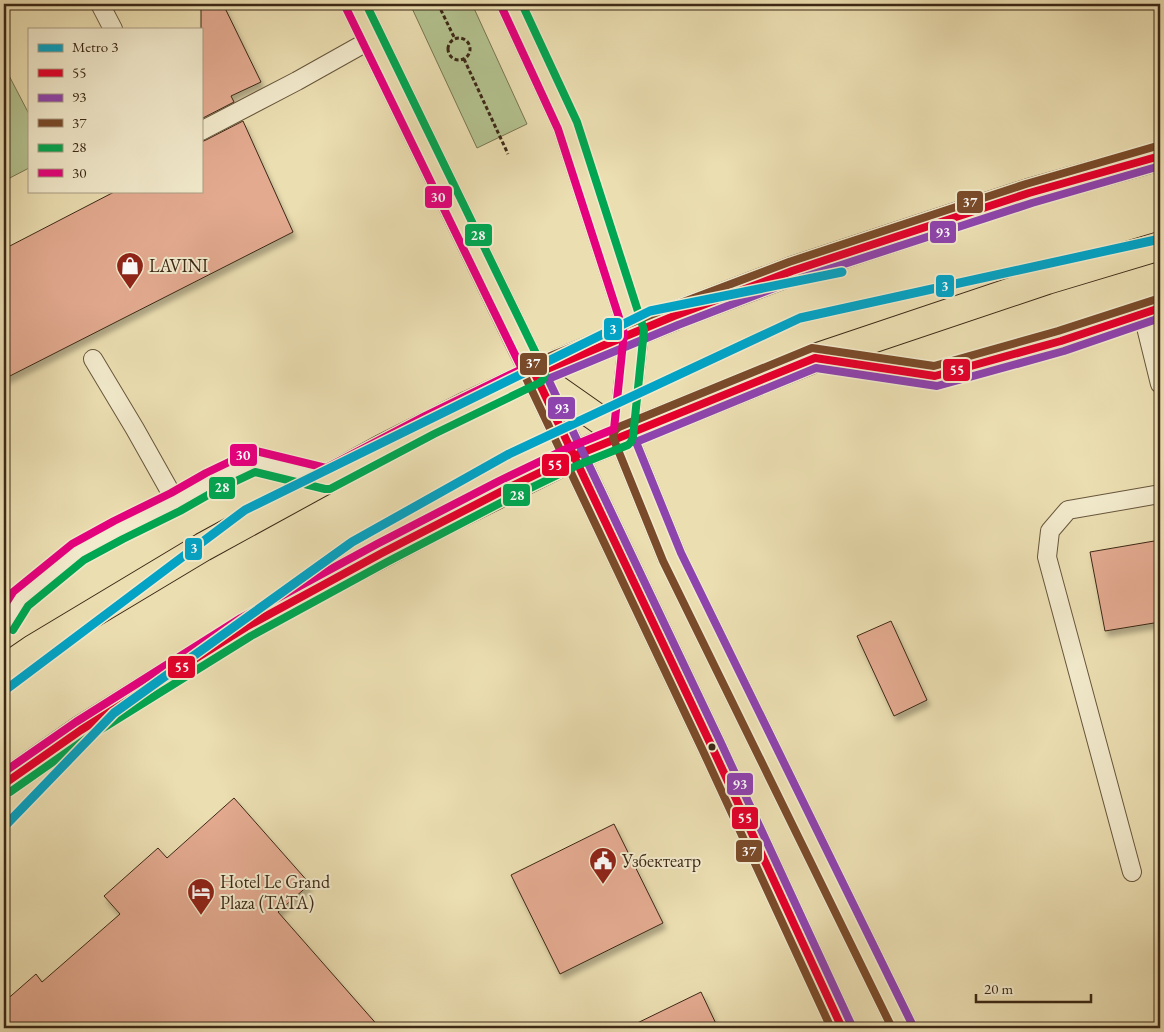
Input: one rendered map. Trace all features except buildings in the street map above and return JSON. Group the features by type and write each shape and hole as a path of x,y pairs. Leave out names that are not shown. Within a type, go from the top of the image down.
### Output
{"main road":[{"path":"355,4 574,456 712,747 842,1028"},
{"path":"512,4 566,125 634,332 623,436 672,557 903,1028"},
{"path":"4,669 33,649 203,547 382,449 534,374 674,316 820,262 1029,193 1160,156"},
{"path":"4,784 81,730 246,627 444,520 574,456 815,358 1047,280 1160,246"},
{"path":"534,374 623,436"}],"lane":[{"path":"100,4 112,28"},
{"path":"202,130 297,81 372,38"},
{"path":"815,358 936,376 1061,341 1160,308"},
{"path":"1143,315 1160,384"},
{"path":"93,359 136,429 176,502"},
{"path":"4,624 20,599 78,552 176,502 210,482 254,461 327,479"},
{"path":"1132,872 1047,557 1050,531 1068,510 1160,494"}],"path":[{"path":"438,4 454,39"},
{"path":"462,38 470,46 469,54 464,59 453,59 448,54 449,43 454,39 462,38"},
{"path":"464,59 508,154"}],"green space":[{"path":"410,4 472,4 527,124 477,148"},
{"path":"4,66 28,112 28,169 4,181"}],"metro line":[{"name":"3","path":"4,827 114,713 352,542 509,454 800,318 1160,239"},
{"name":"3","path":"4,691 245,510 650,311 842,272"}],"transit line":[{"name":"28","path":"13,630 28,606 84,560 255,472 330,489 434,434 539,383 543,379 544,370 366,4"},
{"name":"28","path":"10,792 87,738 251,636 508,499 631,442 644,330 577,122 522,4"},
{"name":"30","path":"4,606 13,592 72,544 206,473 250,452 256,451 326,468 425,416 522,369 346,8"},
{"name":"30","path":"4,772 76,722 241,618 377,544 499,481 570,447 614,429 624,333 558,129 502,8"},
{"name":"37","path":"831,1028 703,751 526,378 526,371 530,365 553,355 670,307 789,262 1026,184 1157,146"},
{"name":"55","path":"842,1028 712,747 535,374 674,316 792,271 1029,193 1160,156"},
{"name":"93","path":"851,1024 721,743 548,379 678,325 795,280 1032,203 1160,166"},
{"name":"37","path":"892,1028 663,561 614,440 614,432 619,427 812,348 934,366 1058,331 1157,299"},
{"name":"55","path":"4,784 81,730 246,627 382,553 574,456 815,358 935,376 1061,341 1160,308"},
{"name":"93","path":"912,1024 681,553 636,442 816,368 937,386 1064,351 1160,318"}],"place":[{"name":"LAVINI","path":"130,290"},
{"name":"Узбектеатр","path":"603,885"},
{"name":"Hotel Le Grand Plaza (TATA)","path":"201,916"}]}
